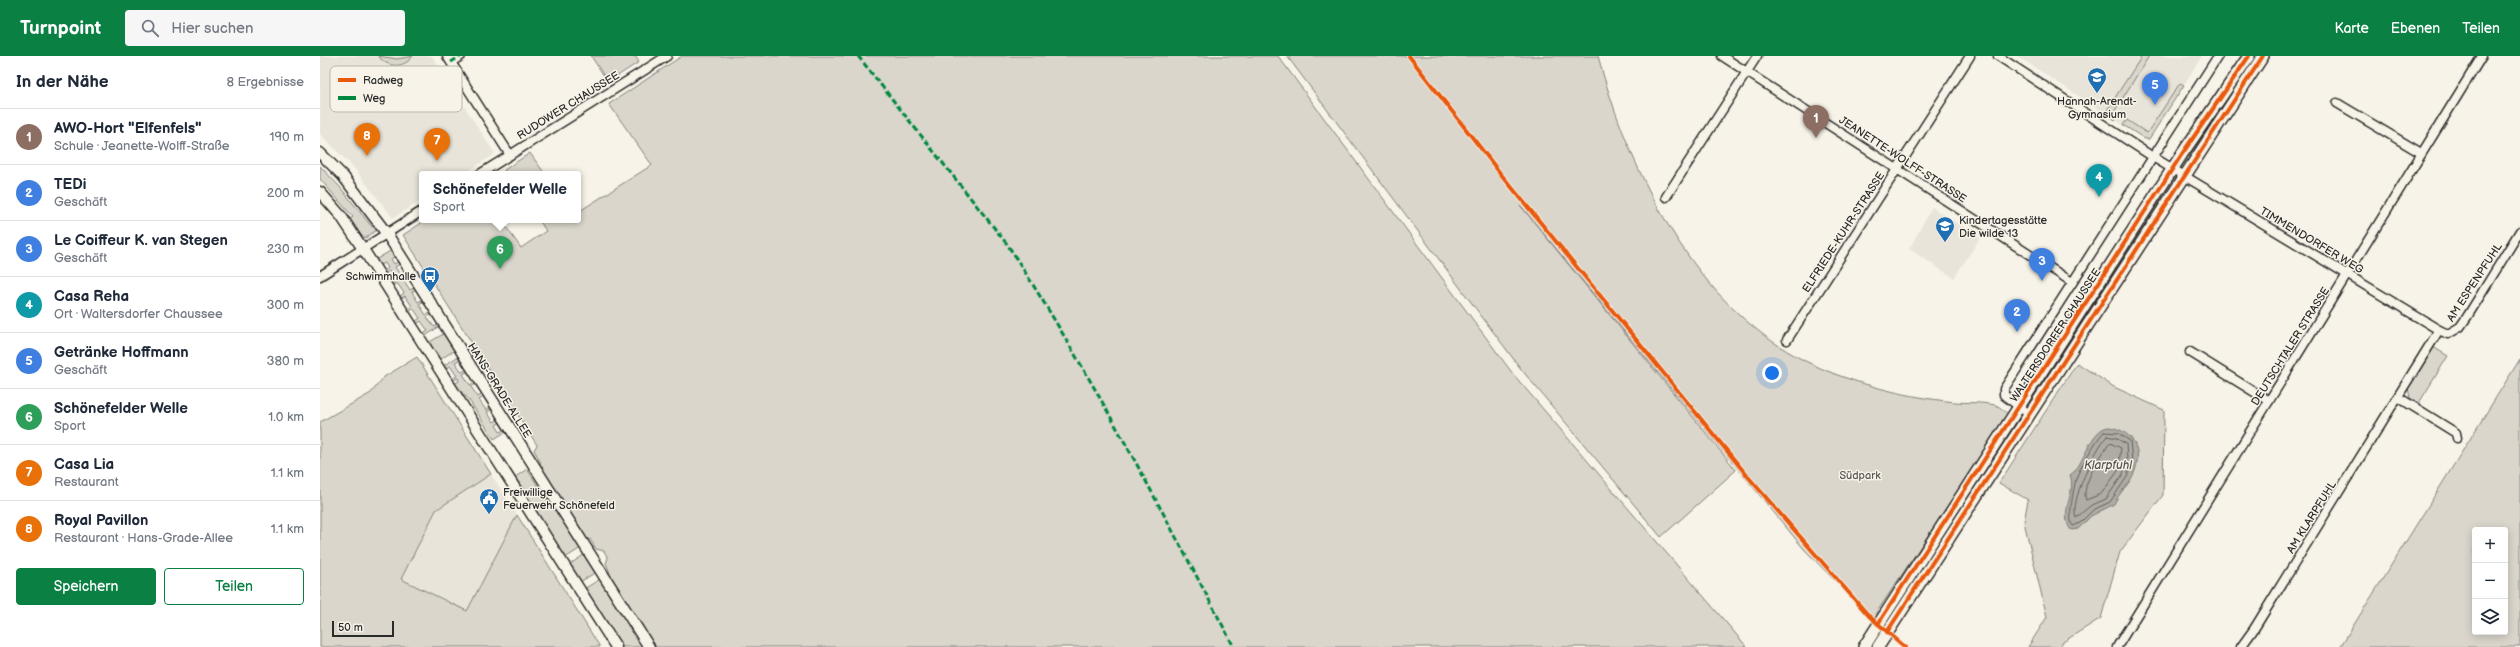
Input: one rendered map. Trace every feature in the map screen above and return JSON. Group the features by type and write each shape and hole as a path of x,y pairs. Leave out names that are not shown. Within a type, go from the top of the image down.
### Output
{"main road":[{"name":"WALTERSDORFER CHAUSSEE","path":"1864,647 2173,169 2249,56"},
{"name":"WALTERSDORFER CHAUSSEE","path":"1878,647 2184,175 2263,56"}],"street":[{"path":"449,59 461,56"},
{"name":"RUDOWER CHAUSSEE","path":"485,171 667,56"},
{"name":"JEANETTE-WOLFF-STRASSE","path":"1722,56 2072,282"},
{"path":"1666,197 1757,56"},
{"name":"ELFRIEDE-KUHR-STRASSE","path":"1787,340 1970,56"},
{"name":"TIMMENDORFER WEG","path":"1998,56 2153,157 2439,330"},
{"name":"WALTERSDORFER CHAUSSEE","path":"2029,414 2004,396 2004,389 2218,56"},
{"name":"DEUTSCHTALER STRASSE","path":"2117,647 2482,56"},
{"path":"462,79 510,155"},
{"path":"2337,103 2421,153"},
{"name":"HANS-GRADE-ALLEE","path":"320,153 343,176 387,234 649,647"},
{"path":"320,192 341,216 363,249 616,647"},
{"path":"320,276 419,213"},
{"name":"AM ESPENPFUHL","path":"2439,330 2448,334 2460,327 2520,231"},
{"name":"AM KLARPFUHL","path":"2241,647 2254,629 2439,330"},
{"path":"2190,352 2268,401"},
{"path":"2398,398 2456,433 2457,438"}],"shaded area":[{"path":"320,56 432,56 438,66 330,66 330,112 462,112 462,103 495,154 468,171 419,171 419,202 393,218 354,168 320,134"},
{"path":"2017,56 2202,56 2149,139 2145,139"},
{"name":"Kindertagesstätte Die wilde 13","path":"1932,207 1980,238 1954,278 1909,249"},
{"path":"491,474 517,515 467,611 400,579 436,510"}],"green space":[{"path":"378,56 397,59 413,56 405,63 400,65 391,65 386,63"},
{"path":"591,56 635,56 639,62 608,82"},
{"path":"682,56 1278,56 1513,374 1747,647 654,647 608,574 610,573 606,563 608,558 604,551 596,549 590,539 587,541 539,465 541,463 534,450 537,445 403,235 421,223 503,223 521,248 546,231 541,223 581,223 581,210 652,165 609,104"},
{"name":"Südpark","path":"1287,56 1598,56 1623,132 1639,170 1658,208 1680,244 1704,277 1731,307 1761,333 1787,351 1842,377 1882,389 1924,398 1995,405 2009,415 1872,619 1804,549 1520,205 1736,470 1661,537 1521,369"},
{"path":"2142,56 2149,56 2114,112 2118,115 2115,120 2105,113"},
{"path":"2180,83 2184,85 2149,139 2145,139 2123,125 2127,120 2147,133"},
{"path":"530,153 543,171 504,171"},
{"path":"320,166 340,187 372,227 375,225 377,230 365,238 360,236 349,220 353,217 320,179"},
{"path":"392,250 396,256 391,259 394,264 399,261 400,264 395,267 402,277 407,274 408,276 403,279 410,290 415,287 416,289 412,292 418,302 423,299 424,301 419,304 426,315 431,312 432,314 427,317 434,327 439,324 440,326 424,337 423,334 428,331 421,321 416,324 415,322 420,318 413,308 408,311 407,309 412,306 405,296 400,299 399,297 404,293 397,283 392,286 391,284 396,281 389,271 384,274 383,272 388,268 385,263 379,266 375,260"},
{"path":"445,333 455,350 439,360 428,343"},
{"path":"2433,347 2448,356 2419,403 2410,398 2408,388"},
{"path":"459,356 461,359 455,362 462,372 467,369 469,371 463,374 470,385 475,381 477,383 471,387 478,397 483,394 485,396 479,400 486,410 492,407 493,409 487,412 494,422 499,419 501,422 496,425 500,432 506,429 507,431 494,439 469,400 454,384 459,381 458,378 452,381 451,379 457,376 450,366 445,369 443,366"},
{"path":"417,357 491,474 436,510 401,579 467,611 517,515 600,647 320,647 320,422 371,393 384,377"},
{"path":"2520,359 2520,647 2340,647"},
{"path":"2077,363 2114,387 2164,410 2163,495 2120,552 2101,618 2063,642 2059,647 2028,647 2047,617 2024,522 2028,500 1999,483"},
{"path":"527,469 581,548 565,558 514,478"},
{"path":"585,554 596,572 580,582 569,565"},
{"path":"600,579 644,647 621,647 584,589"}],"water":[{"name":"Klarpfuhl","path":"2109,427 2126,433 2132,439 2137,453 2135,470 2131,479 2114,504 2091,516 2078,529 2071,530 2066,517 2072,482 2070,475 2075,471 2097,434 2102,429"}],"marked path":[{"path":"451,62 461,56"},
{"path":"858,56 1007,244 1068,342 1097,392 1234,647"}],"cycle path":[{"path":"1409,56 1500,173 1750,479 1869,616 1905,647"},
{"path":"1878,624 2182,154 2249,56"},
{"path":"1887,632 2263,56"}],"place":[{"name":"Hannah-Arendt- Gymnasium","path":"2097,94"},
{"name":"Getränke Hoffmann","path":"2155,105"},
{"name":"AWO-Hort \"Elfenfels\"","path":"1816,138"},
{"name":"Royal Pavillon","path":"367,156"},
{"name":"Casa Lia","path":"437,161"},
{"name":"Casa Reha","path":"2099,197"},
{"name":"Kindertagesstätte Die wilde 13","path":"1945,243"},
{"name":"Schönefelder Welle","path":"500,269"},
{"name":"Le Coiffeur K. van Stegen","path":"2042,281"},
{"name":"Schwimmhalle","path":"430,293"},
{"name":"TEDi","path":"2017,332"},
{"name":"Freiwillige Feuerwehr Schönefeld","path":"489,515"}]}
